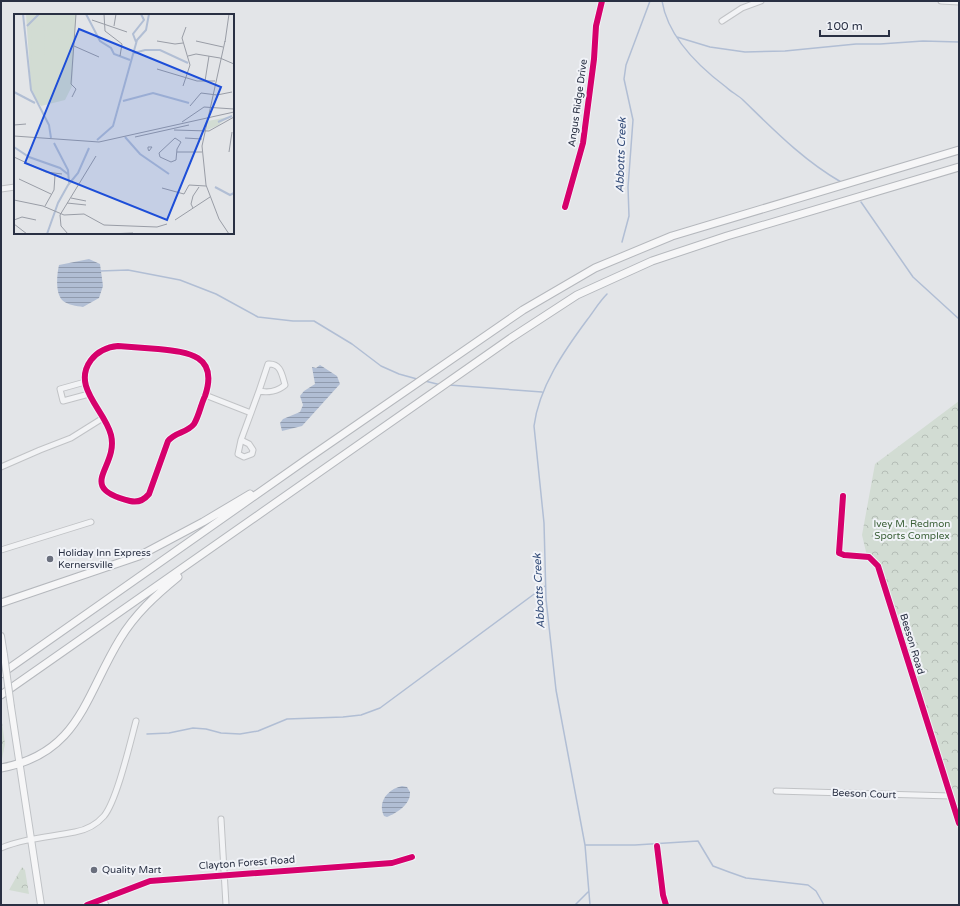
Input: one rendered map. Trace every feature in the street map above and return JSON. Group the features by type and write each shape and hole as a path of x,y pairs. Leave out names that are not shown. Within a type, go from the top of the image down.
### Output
{"highway":[{"path":"1,674 307,459 523,310 595,268 672,236 959,150"},
{"path":"1,695 511,338 577,295 652,261 727,236 959,167"},
{"path":"1,603 139,556 203,522 307,459"},
{"path":"1,768 21,764 40,755 52,747 77,721 121,638 151,599 233,533"}],"main road":[{"path":"1,636 41,905"}],"street":[{"name":"Angus Ridge Drive","path":"565,207 583,143 594,59 596,26 602,1"},
{"path":"722,21 741,8 758,1"},
{"path":"941,1 959,2"},
{"path":"1,189 14,187"},
{"path":"111,347 183,352 200,359 206,369 209,381 193,425 188,430 174,436 168,441 149,494 144,499 136,502 108,493 102,486 101,479 111,453 112,440 109,428 88,394 85,382 86,372 90,361 100,351 111,347"},
{"path":"241,440 268,364 277,365 285,385 275,391 259,391"},
{"path":"85,382 60,389 63,401 88,394"},
{"path":"205,395 251,413"},
{"path":"1,468 71,438 103,418"},
{"name":"Beeson Road","path":"843,496 839,552 844,555 869,557 878,566 959,823"},
{"path":"1,550 91,522"},
{"path":"1,848 30,839 78,831 92,826 104,816 113,798 136,721"},
{"name":"Beeson Court","path":"776,791 951,796"},
{"path":"221,819 226,905"},
{"path":"657,846 666,905"},
{"name":"Clayton Forest Road","path":"87,905 150,881 392,863 412,857"},
{"path":"103,899 106,905"}],"green space":[{"name":"Ivey M. Redmon Sports Complex","path":"959,401 959,823 878,566 867,556 862,535 875,464"},
{"path":"1,715 5,744 1,764"},
{"path":"22,867 25,870 29,894 9,890"}],"water":[{"path":"89,259 100,264 103,286 99,298 83,307 67,303 60,297 57,288 59,265"},
{"path":"320,365 337,376 340,384 302,426 282,431 280,423 283,419 300,412 303,405 300,396 304,391 315,384 312,367 316,368"},
{"path":"402,786 407,787 410,792 410,796 406,804 395,813 387,817 384,816 382,806 385,797 392,790"}],"waterway":[{"name":"Abbotts Creek","path":"622,242 629,216 628,187 633,120 624,79 626,65 650,1"},
{"path":"662,1 665,14 671,27 686,50 695,60 715,79 741,98 801,154 841,182"},
{"path":"677,37 710,47 745,52 785,51 856,44 923,41 959,42"},
{"path":"861,202 913,277 959,319"},
{"path":"100,271 128,270 180,280 216,294 258,317 293,321 314,321 352,344 381,366 399,374 417,379"},
{"name":"Abbotts Creek","path":"590,905 585,845 556,690 546,599 544,523 534,426 541,397 561,357 607,294"},
{"path":"425,381 441,385"},
{"path":"449,385 542,392"},
{"path":"147,734 169,733 193,728 206,729 221,733 240,734 258,731 287,719 361,715 380,708 545,586"},
{"path":"585,845 635,845 698,841 713,866 746,878 808,885 816,891 824,905"},
{"path":"575,905 588,892"}],"cycle path":[{"path":"565,207 583,143 594,59 596,26 602,1"},
{"path":"118,346 169,350 190,354 198,358 204,364 208,372 208,382 205,396 194,424 168,441 149,494 145,498 136,502 113,495 105,489 101,483 102,475 112,447 111,435 108,426 91,398 85,380 86,370 91,360 103,350 118,346"},
{"path":"843,496 839,553 844,555 869,557 878,566 959,823"},
{"path":"657,846 663,895 666,905"},
{"path":"87,905 150,881 392,863 412,857"}],"place":[{"name":"Holiday Inn Express Kernersville","path":"50,559"},
{"name":"Quality Mart","path":"94,870"}]}
